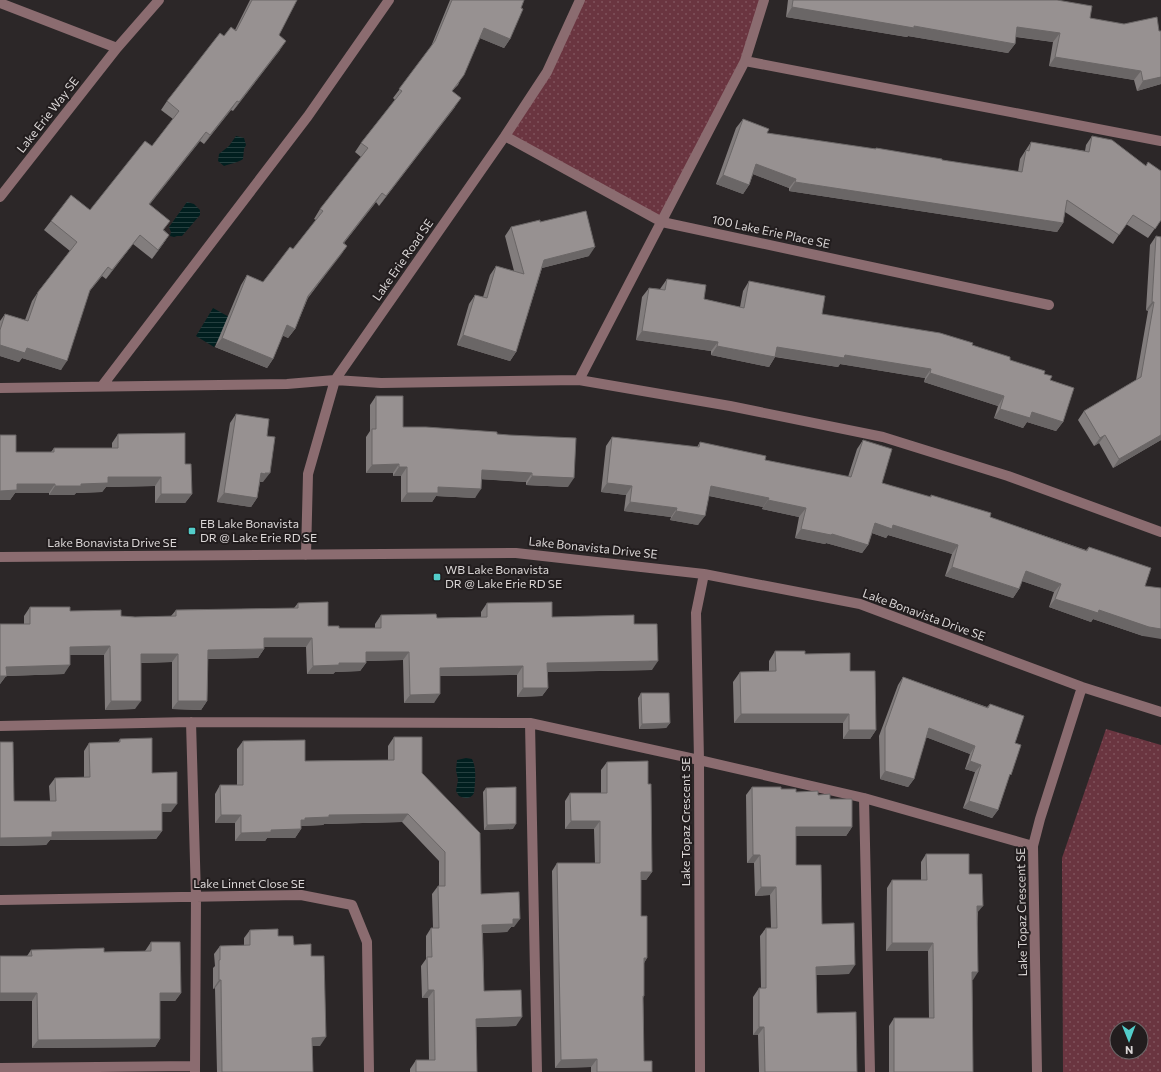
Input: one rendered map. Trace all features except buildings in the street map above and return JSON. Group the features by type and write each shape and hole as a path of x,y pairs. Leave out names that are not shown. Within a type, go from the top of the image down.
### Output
{"street":[{"name":"Lake Erie Way SE","path":"0,197 117,48 159,0"},
{"path":"102,386 308,116 389,0"},
{"name":"Lake Erie Road SE","path":"306,555 308,474 335,380 505,136 547,72 580,0"},
{"path":"579,380 745,61 764,0"},
{"path":"0,3 117,48"},
{"path":"745,61 1161,141"},
{"name":"100 Lake Erie Place SE","path":"505,136 662,222 1049,305"},
{"path":"0,388 287,384 335,380 381,383 579,380 730,406 883,436 1008,476 1161,532"},
{"name":"Lake Bonavista Drive SE","path":"0,557 516,553 704,574 860,604 1082,687 1161,712"},
{"name":"Lake Topaz Crescent SE","path":"700,1072 699,760 696,613 704,574"},
{"name":"Lake Topaz Crescent SE","path":"1037,1072 1033,846 1040,819 1082,687"},
{"path":"0,726 191,722 530,723 864,798 1033,846"},
{"path":"0,1068 195,1069 196,896 191,722"},
{"path":"530,723 537,1072"},
{"path":"864,798 870,1072"},
{"name":"Lake Linnet Close SE","path":"0,900 301,895 352,905 367,942 369,1072"}],"shaded area":[{"path":"580,0 764,0 745,61 662,222 505,136 547,72"},
{"path":"1106,729 1161,745 1161,1072 1063,1072 1062,858"}],"water":[{"path":"236,136 244,138 246,145 243,159 224,166 218,161 219,154 229,146"},
{"path":"187,202 194,204 200,210 200,215 182,236 170,236 171,232 169,227"},
{"path":"213,308 231,318 214,347 196,336"},
{"path":"466,758 472,759 475,767 474,793 470,797 463,798 459,796 456,791 458,780 456,770 457,760"}],"place":[{"name":"EB Lake Bonavista DR @ Lake Erie RD SE","path":"192,531"},
{"name":"WB Lake Bonavista DR @ Lake Erie RD SE","path":"437,577"}]}
